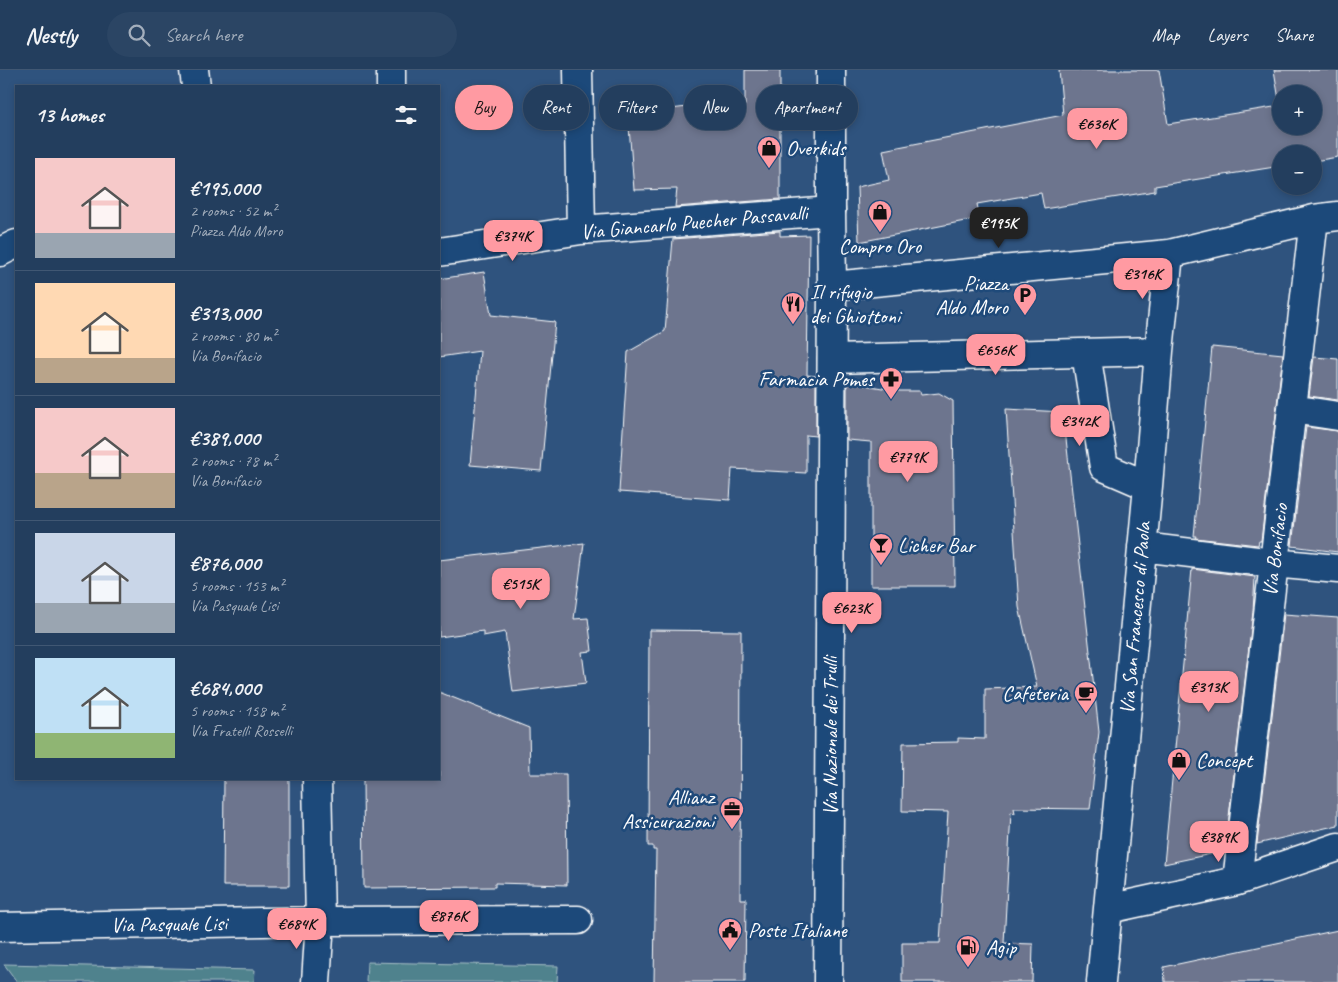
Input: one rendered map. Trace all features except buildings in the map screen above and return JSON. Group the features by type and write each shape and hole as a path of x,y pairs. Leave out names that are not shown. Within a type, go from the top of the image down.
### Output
{"street":[{"path":"194,70 196,85"},
{"path":"391,70 391,85"},
{"path":"578,70 581,230"},
{"name":"Via Nazionale dei Trulli","path":"828,982 832,359 831,70"},
{"name":"Via Giancarlo Puecher Passavalli","path":"440,252 581,230 830,211"},
{"path":"832,286 1169,254 1326,217"},
{"name":"Via Bonifacio","path":"1237,881 1292,409 1326,217"},
{"path":"0,252 15,244"},
{"name":"Via San Francesco di Paola","path":"1101,982 1169,254"},
{"path":"832,359 1159,351"},
{"path":"1086,353 1104,466 1148,486"},
{"path":"1292,409 1338,416"},
{"path":"1142,547 1338,569"},
{"path":"316,982 320,921 317,780"},
{"path":"1108,909 1237,881 1338,847"},
{"name":"Via Pasquale Lisi","path":"0,927 320,921 578,920"}],"green space":[{"path":"367,962 558,966 557,982 366,982"},
{"path":"4,964 255,970 254,982 17,982"}],"place":[{"name":"Overkids","path":"769,169"},
{"name":"Compro Oro","path":"880,233"},
{"name":"Piazza Aldo Moro","path":"1025,316"},
{"name":"Il rifugio dei Ghiottoni","path":"793,325"},
{"name":"Farmacia Pomes","path":"891,400"},
{"name":"Licher Bar","path":"881,566"},
{"name":"Cafeteria","path":"1086,714"},
{"name":"Concept","path":"1179,781"},
{"name":"Allianz Assicurazioni","path":"732,830"},
{"name":"Poste Italiane","path":"730,951"},
{"name":"Agip","path":"968,968"}]}
